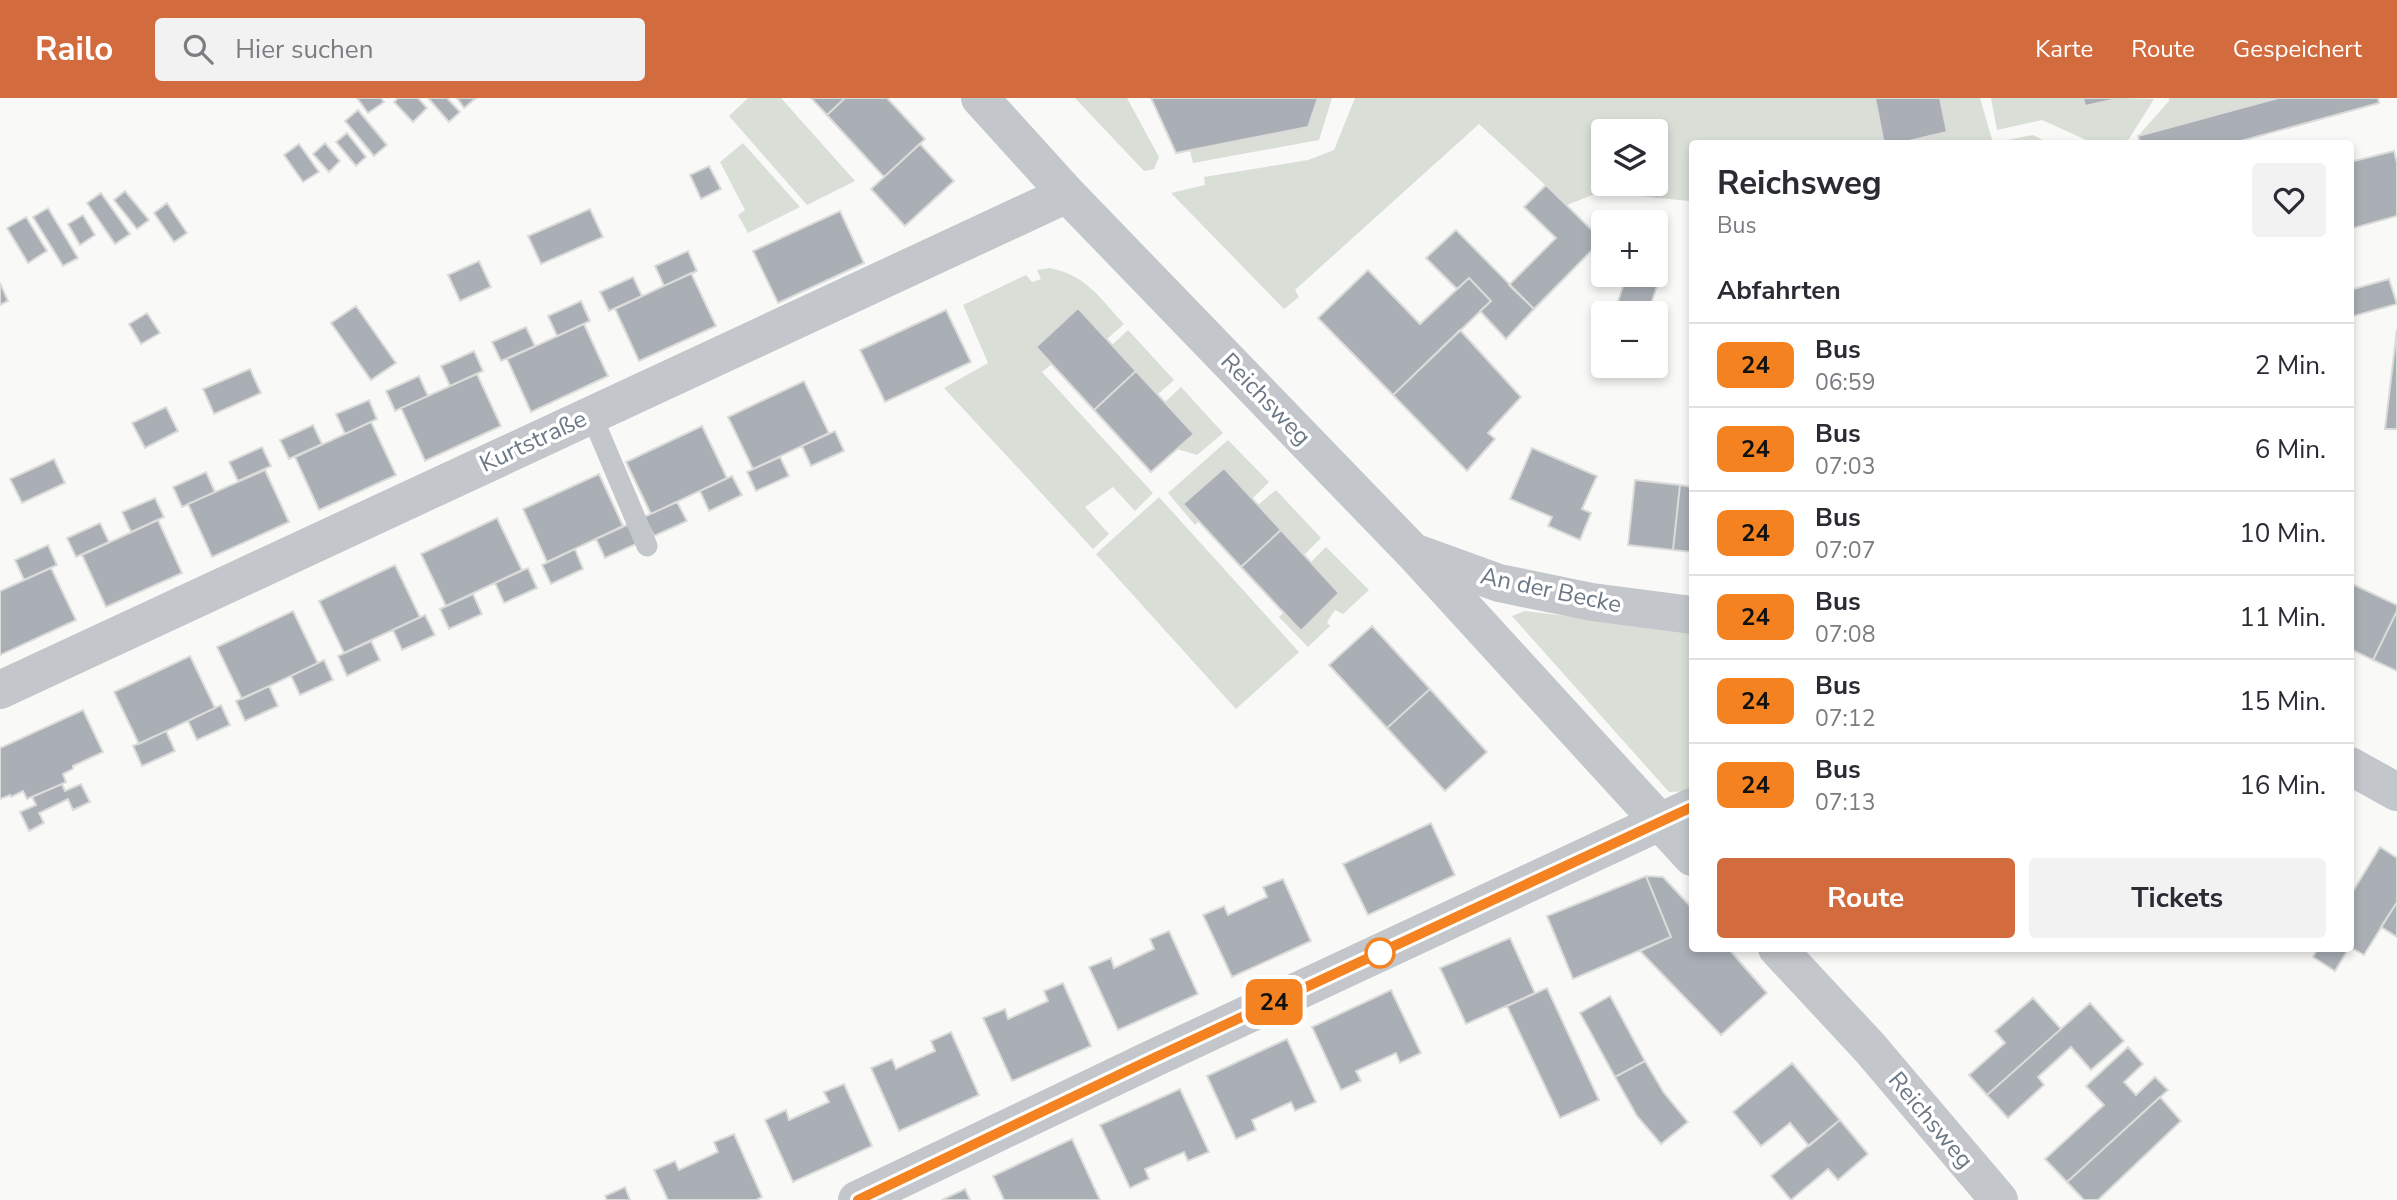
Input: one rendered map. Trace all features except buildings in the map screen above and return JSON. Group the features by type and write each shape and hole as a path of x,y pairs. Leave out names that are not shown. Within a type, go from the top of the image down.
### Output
{"street":[{"name":"Reichsweg","path":"980,98 1068,194 1413,552 1676,815 1689,849"},
{"name":"Kurtstraße","path":"0,690 1068,194"},
{"name":"An der Becke","path":"1413,552 1499,583 1592,602 1689,615"},
{"path":"2354,768 2397,792"},
{"path":"858,1200 1154,1058 1676,815"},
{"name":"Reichsweg","path":"1781,952 1870,1048 1999,1200"}],"lane":[{"path":"591,414 647,546"}],"shaded area":[{"path":"748,98 781,98 855,181 807,205 729,116"},
{"path":"1075,98 1127,98 1159,157 1154,169 1144,171"},
{"path":"1318,98 1332,98 1319,140 1193,163 1190,151 1307,127"},
{"path":"1355,98 1875,98 1883,140 1689,140 1689,201 1640,196 1668,196 1668,119 1591,119 1591,196 1567,205 1479,124 1295,290 1299,297 1284,309 1171,193 1205,185 1204,177 1308,160 1334,150"},
{"path":"1940,98 1980,98 1992,140 1900,140"},
{"path":"1991,98 2083,98 2085,106 2121,98 2154,99 2127,140 2086,140 2042,120 1997,130"},
{"path":"2169,98 2278,98 2138,136"},
{"path":"2033,135 2043,140 2008,140"},
{"path":"743,143 800,207 748,233 738,215 745,210 720,162"},
{"path":"1050,268 1083,282 1124,324 1107,339 1078,308 1036,347 1052,364 1042,372 1153,493 1135,511 1113,487 1085,507 1109,534 1093,549 944,388 988,363 963,305 1026,275 1032,282 1041,279 1037,270"},
{"path":"1128,330 1174,380 1158,394 1112,345"},
{"path":"1181,387 1223,433 1197,455 1177,449 1194,434 1165,402"},
{"path":"1228,440 1269,482 1252,499 1223,468 1184,504 1199,521 1195,525 1168,493"},
{"path":"1276,490 1321,538 1304,555 1258,505"},
{"path":"1159,497 1299,652 1236,709 1096,554"},
{"path":"1326,547 1369,590 1343,614 1335,610 1327,622 1330,626 1308,647 1279,617 1283,613 1301,631 1311,562"},
{"path":"1525,611 1689,631 1689,791 1669,792 1512,616"}],"bus line":[{"name":"24","path":"858,1200 1154,1058 1689,808"}]}
